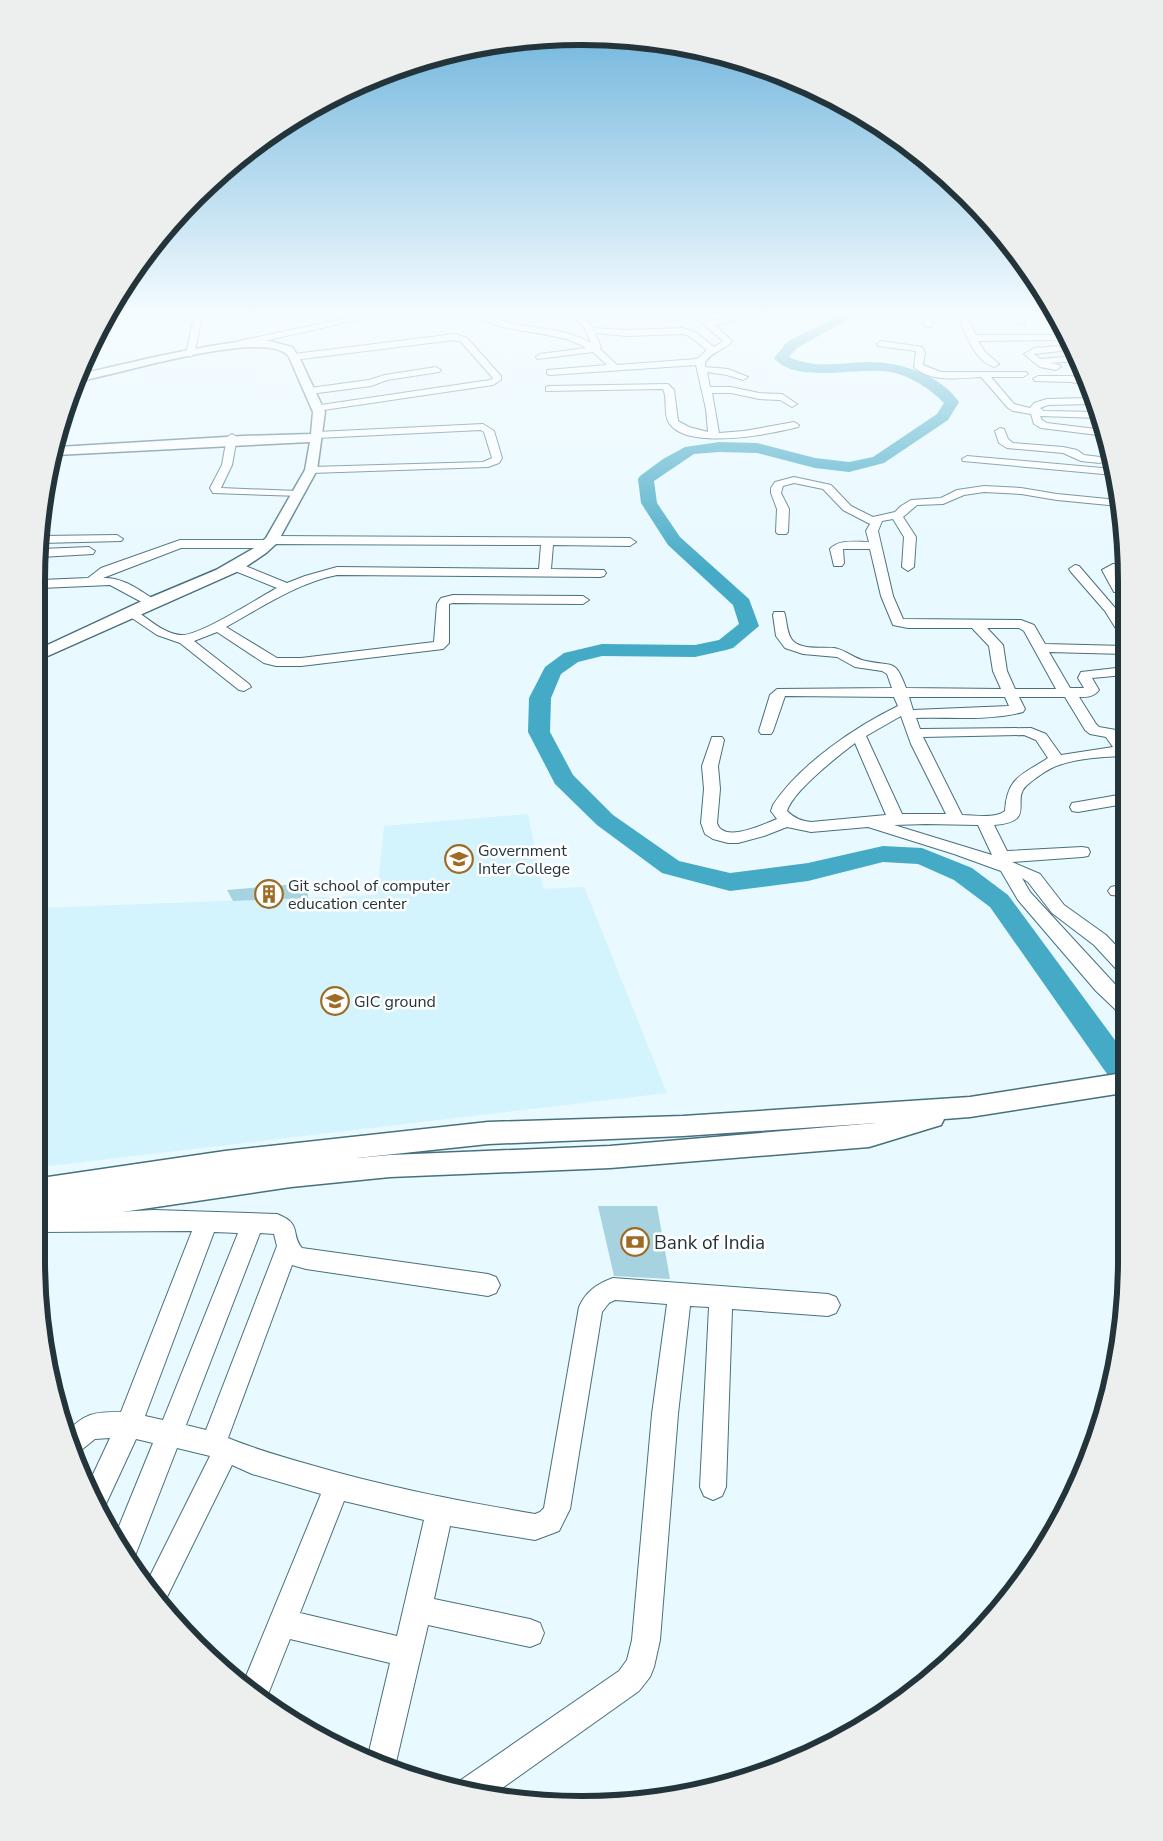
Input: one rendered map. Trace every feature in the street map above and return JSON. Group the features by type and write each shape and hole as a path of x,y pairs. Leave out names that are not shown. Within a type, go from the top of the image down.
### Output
{"street":[{"path":"45,652 129,612 249,559 270,542 311,470 318,412 313,399"},
{"path":"317,408 379,399"},
{"path":"670,399 673,421 690,431 714,436 743,436 794,425"},
{"path":"708,399 711,408 714,436"},
{"path":"785,399 792,404"},
{"path":"1005,399 1011,406 1036,412 1055,415 1092,415"},
{"path":"1087,401 1041,403 1035,408 1038,422 1045,426 1097,432"},
{"path":"62,447 483,427 489,431 497,458 495,461 484,465 311,470"},
{"path":"1000,431 1003,441 1011,446 1063,450 1072,452 1081,458 1104,461"},
{"path":"232,439 227,465 215,488 217,491 297,494"},
{"path":"61,451 179,442"},
{"path":"967,459 1107,471"},
{"path":"782,532 783,509 776,493 776,488 779,484 794,480 827,487 847,508 875,522"},
{"path":"1111,501 1057,497 1021,491 984,489 960,492 943,500 915,502 896,516 883,516 875,522 872,531 888,596 898,622 908,624 1021,624 1029,628 1090,727 1095,731 1111,733 1118,743"},
{"path":"896,516 910,537 908,567"},
{"path":"47,540 117,539"},
{"path":"91,582 105,571 160,549 180,544 270,542 630,542"},
{"path":"546,573 547,542"},
{"path":"838,563 836,549 840,546 875,545"},
{"path":"46,552 102,551"},
{"path":"234,566 287,588"},
{"path":"1118,568 1108,570 1118,589"},
{"path":"1075,569 1110,609 1118,621"},
{"path":"45,572 105,571"},
{"path":"129,612 174,638 184,639 194,637 287,588 316,576 337,571 600,573"},
{"path":"45,584 118,583 151,603"},
{"path":"216,626 269,660 301,662 438,646 442,643 443,604 445,601 453,599 582,600"},
{"path":"1110,609 1118,610"},
{"path":"779,615 785,640 789,645 800,649 845,655 858,664 886,667 893,672 914,733 939,788 956,819"},
{"path":"975,623 996,645 1000,671 1010,693 1019,706 1018,710 906,711 881,720 858,734 822,761 781,805 779,811 788,821 800,826 814,827 896,819 1005,819 1013,813 1014,795 1018,785 1047,765 1057,760 1118,751"},
{"path":"184,639 244,687"},
{"path":"1040,648 1118,650"},
{"path":"766,731 777,695 782,692 1086,693 1091,691 1085,678 1088,674 1118,672"},
{"path":"914,733 1026,731 1041,737 1057,760"},
{"path":"858,734 896,819"},
{"path":"717,740 710,766 712,789 711,830 720,836 734,838 788,821"},
{"path":"1078,807 1118,800"},
{"path":"984,820 1003,861 1024,896 1103,986 1118,1000"},
{"path":"869,822 896,832 1003,861 1034,878 1058,909 1100,940 1118,960"},
{"path":"1003,861 1082,852"},
{"path":"45,1188 225,1162 488,1132 683,1126 970,1107 1118,1084"},
{"path":"45,1211 291,1176 390,1166 610,1157 870,1136 970,1107"},
{"path":"45,1222 97,1223 154,1220 277,1224 286,1233 288,1247 219,1447 158,1588"},
{"path":"98,1493 129,1424 207,1222"},
{"path":"126,1543 253,1224"},
{"path":"288,1247 294,1254 306,1259 488,1286"},
{"path":"76,1439 86,1430 96,1425 129,1424 219,1447 252,1461 337,1486 440,1511 535,1527 546,1525 553,1519 557,1509 591,1307 601,1294 613,1289 828,1305"},
{"path":"478,1786 629,1681 640,1667 649,1616 665,1414 680,1294"},
{"path":"713,1487 722,1297"},
{"path":"256,1686 337,1486"},
{"path":"382,1757 440,1511"},
{"path":"417,1609 530,1633"},
{"path":"282,1623 407,1653"}],"shaded area":[{"name":"GIC ground","path":"528,814 543,889 584,887 667,1093 45,1167 45,908 377,895 384,826"}],"building":[{"name":"Git school of computer education center","path":"308,883 308,898 233,901 227,890"},
{"name":"Bank of India","path":"598,1206 657,1206 670,1279 614,1276"}],"waterway":[{"path":"949,399 952,402 943,417 878,460 849,467 815,463 757,448 719,447 690,450 669,462 646,479 649,503 674,541 742,603 749,626 726,644 695,651 602,650 571,657 552,671 540,698 539,732 563,779 605,820 671,867 730,882 808,872 883,854 922,856 963,874 999,901 1118,1066"}],"place":[{"name":"Government Inter College","path":"459,859"},
{"name":"Git school of computer education center","path":"269,894"},
{"name":"GIC ground","path":"335,1001"},
{"name":"Bank of India","path":"635,1242"}]}
